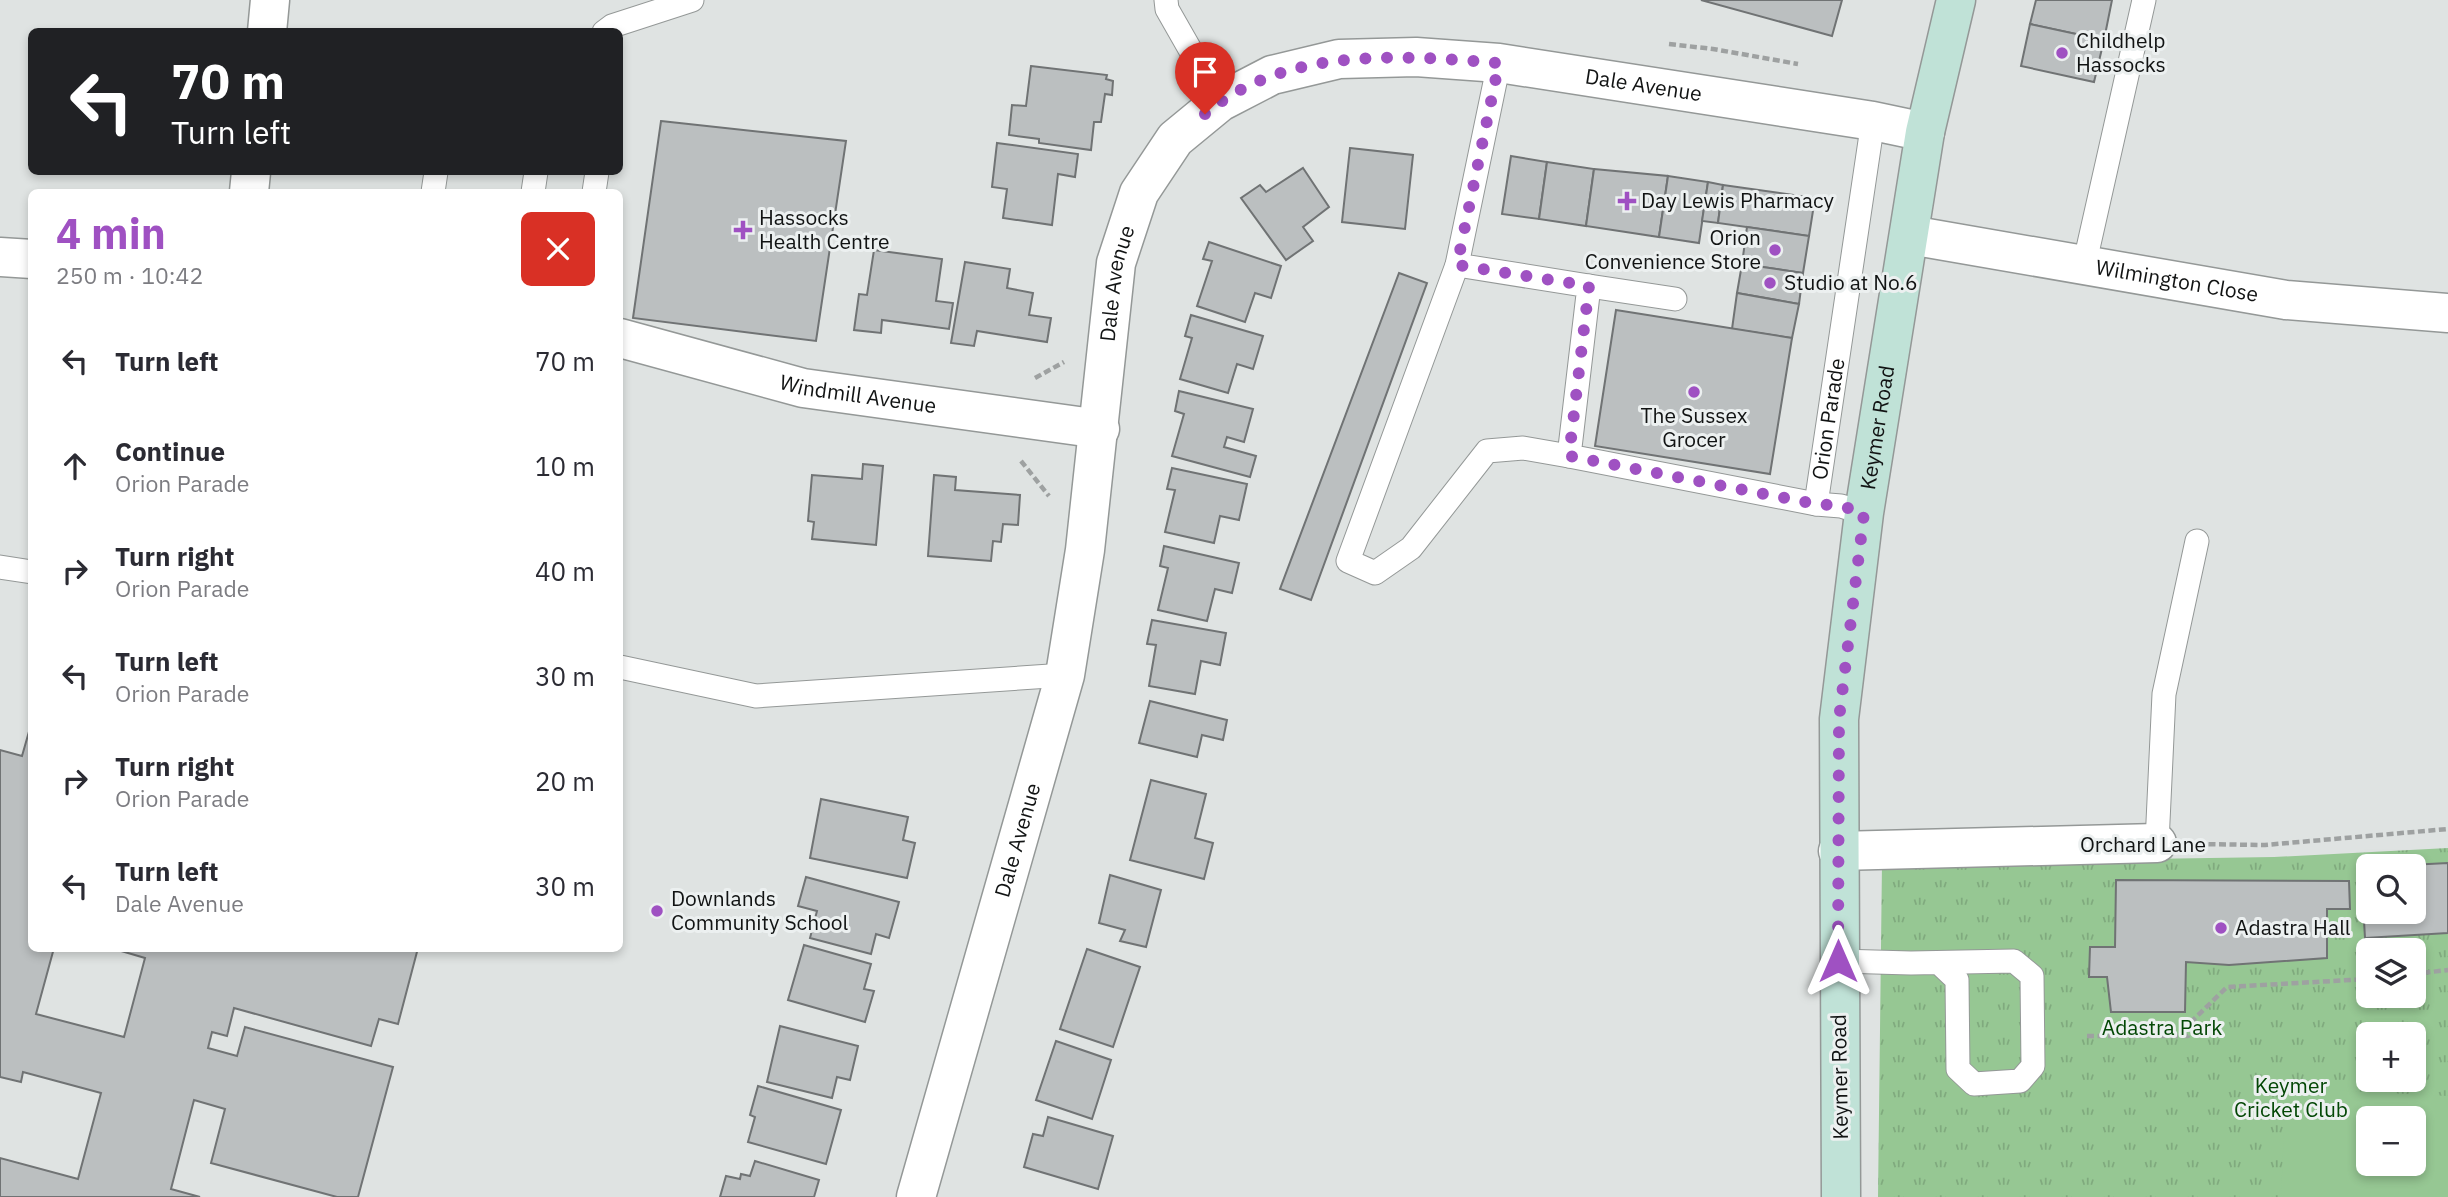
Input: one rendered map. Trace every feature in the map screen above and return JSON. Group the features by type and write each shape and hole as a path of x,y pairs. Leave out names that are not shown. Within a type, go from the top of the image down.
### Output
{"main road":[{"name":"Keymer Road","path":"1841,1197 1839,719 1864,513 1925,132 1956,0"}],"street":[{"path":"267,28 270,0"},
{"name":"Dale Avenue","path":"916,1197 1065,675 1085,550 1100,429 1116,263 1139,192 1175,139 1220,102 1272,75 1339,59 1416,57 1499,63 1873,121 1925,132"},
{"name":"Wilmington Close","path":"1910,235 2286,300 2448,313"},
{"path":"0,257 28,259"},
{"name":"Windmill Avenue","path":"623,339 803,388 1100,429"},
{"name":"Orchard Lane","path":"1838,851 2157,843"}],"lane":[{"path":"609,28 692,0"},
{"path":"1166,0 1167,9 1220,102"},
{"path":"2084,266 2144,0"},
{"path":"1499,63 1457,265 1675,299"},
{"name":"Orion Parade","path":"1457,265 1348,561 1376,573 1411,548 1487,451 1523,448 1816,504 1873,121"},
{"path":"1569,456 1589,286"},
{"path":"1816,504 1841,506 1864,513"},
{"path":"2157,843 2164,694 2197,541"},
{"path":"0,567 28,571"},
{"path":"623,668 756,696 1065,675"},
{"path":"1838,961 2014,961 2032,976 2033,1066 2020,1081 1974,1084 1958,1069 1957,980 1939,963"}],"path":[{"path":"1661,44 1713,49 1800,65"},
{"path":"1053,501 1010,447 1011,418 1014,390 1067,360"},
{"name":"Orchard Lane","path":"2157,843 2265,845 2448,829"},
{"path":"2426,973 2448,970"},
{"path":"2087,1036 2188,1036 2188,1025 2227,986 2356,980"}],"green space":[{"name":"Adastra Park","path":"2448,848 2448,1197 1878,1197 1882,863 2274,857"},
{"name":"Keymer Cricket Club","path":"2286,1088 2448,1096 2448,1197 2281,1197"}],"building":[{"path":"1701,0 1842,0 1832,36"},
{"path":"2036,0 2112,0 2104,40 2030,24"},
{"name":"Childhelp Hassocks","path":"2030,24 2104,40 2094,82 2021,66"},
{"path":"1031,66 1107,75 1106,79 1113,81 1112,95 1105,94 1101,122 1094,122 1091,150 1039,143 1039,139 1009,135 1012,105 1026,106"},
{"name":"Hassocks Health Centre","path":"661,121 846,141 816,341 633,318"},
{"path":"997,143 1078,154 1075,177 1058,174 1052,225 1003,218 1007,189 992,187"},
{"path":"1350,148 1413,155 1405,229 1342,222"},
{"path":"1511,156 1547,162 1539,219 1502,214"},
{"path":"1547,162 1594,169 1586,226 1539,219"},
{"path":"1303,168 1329,207 1303,227 1313,241 1286,260 1241,198 1260,185 1266,192"},
{"name":"Day Lewis Pharmacy","path":"1594,169 1668,176 1659,237 1586,226"},
{"path":"1668,176 1708,182 1699,243 1659,237"},
{"path":"1708,182 1723,185 1718,223 1702,221"},
{"path":"1723,185 1815,198 1809,236 1718,223"},
{"name":"Orion Convenience Store","path":"1747,227 1809,236 1803,273 1742,264"},
{"path":"1209,242 1281,266 1271,298 1255,293 1245,322 1197,306 1212,261 1203,259"},
{"path":"874,250 942,259 936,301 953,303 949,329 882,320 881,333 854,330 859,294 867,295"},
{"path":"965,262 1010,269 1007,288 1033,293 1029,315 1051,318 1047,342 977,331 974,346 951,343"},
{"name":"Studio at No.6","path":"1742,264 1803,273 1799,304 1737,293"},
{"path":"1399,273 1427,283 1311,600 1280,589"},
{"path":"1737,293 1799,304 1792,338 1732,329"},
{"name":"The Sussex Grocer","path":"1616,310 1792,338 1770,474 1595,446"},
{"path":"1191,315 1263,336 1253,369 1237,364 1228,393 1180,379 1192,338 1185,336"},
{"path":"1179,391 1253,409 1244,442 1227,437 1224,447 1256,456 1250,477 1172,456 1184,414 1175,411"},
{"path":"863,464 883,466 876,545 812,539 814,522 808,521 812,475 862,479"},
{"path":"1172,468 1247,484 1239,520 1220,516 1214,543 1165,532 1175,490 1167,489"},
{"path":"934,475 956,477 955,490 1020,495 1018,525 1003,524 1001,542 993,541 991,561 928,556"},
{"path":"1164,546 1239,563 1232,593 1215,589 1207,621 1158,610 1168,568 1160,566"},
{"path":"1152,620 1226,633 1220,665 1201,661 1195,694 1149,686 1156,645 1147,644"},
{"path":"1150,701 1227,720 1223,740 1202,735 1197,757 1139,743"},
{"path":"28,735 28,952 53,952 36,1014 124,1037 145,958 125,952 417,952 398,1024 379,1019 371,1046 234,1008 227,1036 212,1032 208,1048 237,1056 245,1027 393,1067 358,1197 337,1197 211,1163 225,1109 194,1100 171,1189 200,1197 0,1197 0,1158 78,1179 101,1093 23,1072 21,1082 0,1077 0,750 22,756"},
{"path":"1151,780 1206,794 1195,838 1213,843 1204,879 1130,860"},
{"path":"821,799 908,817 903,840 915,843 907,878 810,858"},
{"path":"2448,863 2448,933 2365,938 2364,924 2426,924 2426,864"},
{"path":"1110,875 1161,890 1146,947 1120,941 1125,930 1099,923"},
{"path":"806,877 899,902 889,938 876,934 871,954 810,938 817,911 798,906"},
{"name":"Adastra Hall","path":"2116,880 2349,881 2350,909 2327,909 2327,958 2229,965 2186,962 2185,1012 2111,1012 2107,977 2089,977 2090,947 2115,947"},
{"path":"804,945 871,964 864,989 874,991 865,1022 788,1000"},
{"path":"1087,949 1140,967 1113,1047 1060,1029"},
{"path":"780,1026 858,1046 850,1080 837,1077 832,1098 767,1082"},
{"path":"1056,1041 1111,1060 1092,1119 1036,1100"},
{"path":"758,1086 841,1110 826,1164 748,1142 755,1117 750,1115"},
{"path":"1048,1117 1113,1136 1098,1189 1024,1167 1033,1134 1043,1136"},
{"path":"755,1161 819,1180 814,1197 720,1197 726,1176 740,1179 741,1174 750,1176"}],"place":[{"name":"Childhelp Hassocks","path":"2062,53"},
{"name":"Day Lewis Pharmacy","path":"1627,201"},
{"name":"Hassocks Health Centre","path":"743,230"},
{"name":"Orion Convenience Store","path":"1775,250"},
{"name":"Studio at No.6","path":"1770,283"},
{"name":"The Sussex Grocer","path":"1694,392"},
{"name":"Downlands Community School","path":"657,911"},
{"name":"Adastra Hall","path":"2221,928"}],"route":[{"path":"1205,114 1220,102 1272,75 1339,59 1416,57 1499,63 1457,265 1589,286 1569,456 1816,504 1841,506 1864,513 1839,719 1838,961"}]}
